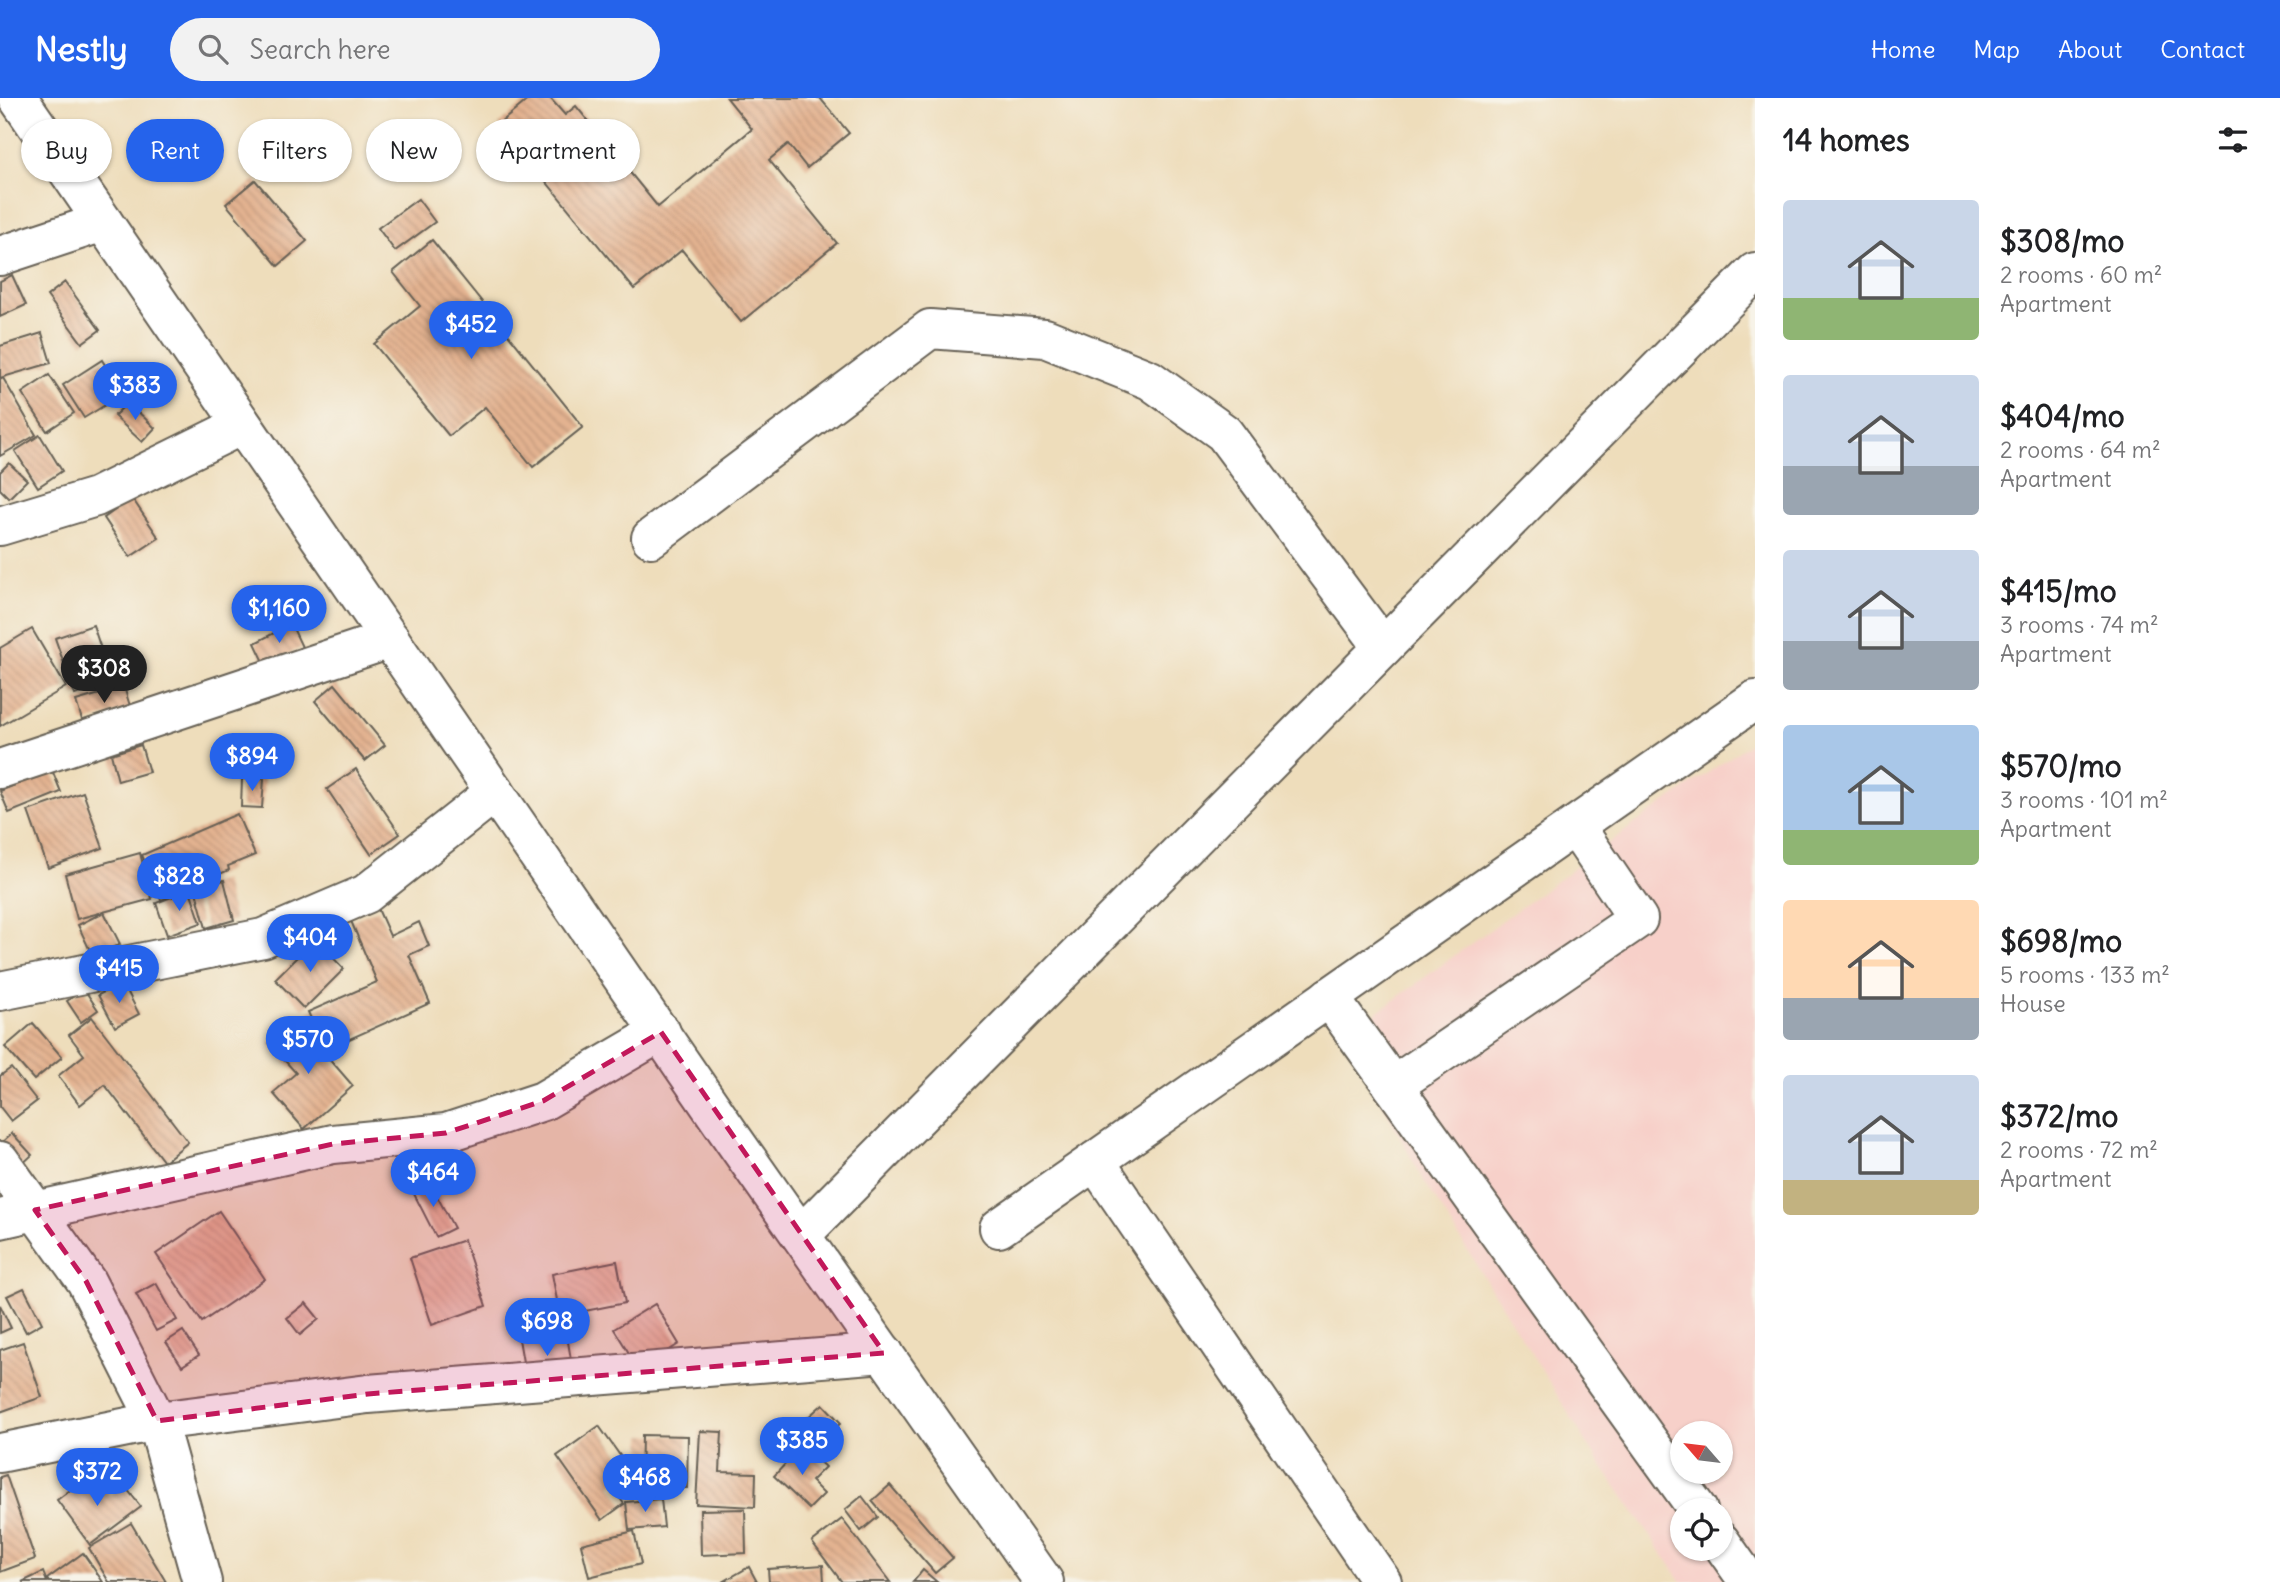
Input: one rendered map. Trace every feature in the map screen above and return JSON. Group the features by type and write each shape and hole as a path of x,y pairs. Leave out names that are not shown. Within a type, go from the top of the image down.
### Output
{"street":[{"path":"18,98 801,1235 1044,1582"},
{"path":"0,256 103,222"},
{"path":"801,1235 1755,271"},
{"path":"651,538 930,328 1045,338 1150,380 1224,433 1383,648"},
{"path":"0,526 96,498 243,425"},
{"path":"0,769 390,639"},
{"path":"999,1228 1755,699"},
{"path":"0,991 263,938 366,894 495,792"},
{"path":"1393,1086 1637,919 1575,826"},
{"path":"1329,997 1689,1498"},
{"path":"18,1214 333,1144 446,1133 543,1101 661,1032"},
{"path":"0,1161 18,1214 86,1281 157,1422 202,1582"},
{"path":"1095,1161 1382,1582"},
{"path":"0,1453 157,1422 368,1394 884,1353"},
{"path":"1733,1559 1749,1582"}],"highlighted area":[{"path":"661,1032 884,1353 368,1394 157,1421 86,1281 35,1210 333,1144 446,1133 543,1101"}],"shaded area":[{"path":"1755,740 1755,1582 1682,1582 1595,1456 1421,1176 1346,1035 1640,820"}],"building":[{"path":"530,98 550,98 565,115 576,106 587,119 505,119"},
{"path":"727,98 820,98 849,133 807,168 788,144 769,160 837,243 741,322 682,250 634,289 546,182 638,182 658,207 752,129"},
{"path":"253,182 257,182 307,241 278,266 226,204"},
{"path":"418,199 435,222 395,251 378,228"},
{"path":"432,240 583,427 533,467 485,407 449,436 374,344 420,306 393,272"},
{"path":"12,275 26,305 0,317 0,281"},
{"path":"65,282 100,330 82,343 47,296"},
{"path":"42,333 51,363 0,378 0,346"},
{"path":"102,360 123,394 84,418 63,385"},
{"path":"49,375 74,413 47,431 22,393"},
{"path":"3,378 36,435 0,456 0,380"},
{"path":"128,402 155,428 142,442 114,416"},
{"path":"40,435 62,471 38,487 15,451"},
{"path":"9,463 27,480 9,498 0,489 0,472"},
{"path":"132,498 159,538 130,557 104,518"},
{"path":"291,624 302,647 266,666 255,643"},
{"path":"93,625 112,682 75,695 55,638"},
{"path":"32,629 66,687 0,726 0,648"},
{"path":"335,684 385,745 365,761 315,701"},
{"path":"124,687 131,709 83,723 76,701"},
{"path":"141,745 149,772 118,781 111,754"},
{"path":"356,769 400,834 371,854 327,789"},
{"path":"52,770 61,792 9,813 0,791"},
{"path":"242,779 264,779 262,808 241,807"},
{"path":"83,792 103,848 48,868 28,811"},
{"path":"237,814 255,855 228,866 229,870 161,900 142,855"},
{"path":"140,853 152,899 77,919 65,874"},
{"path":"224,880 234,920 206,928 195,888"},
{"path":"190,890 201,923 167,935 156,903"},
{"path":"378,909 390,936 419,922 429,946 409,955 430,1003 325,1050 308,1012 377,982 351,921"},
{"path":"104,912 120,944 93,957 78,925"},
{"path":"315,939 344,969 304,1009 275,979"},
{"path":"123,983 139,1014 115,1027 98,995"},
{"path":"84,989 98,1010 81,1022 67,1001"},
{"path":"92,1017 188,1142 164,1162 105,1085 80,1105 58,1076 84,1055 69,1035"},
{"path":"296,1020 353,1086 304,1129 273,1093 296,1073 269,1043"},
{"path":"33,1023 62,1057 34,1080 5,1047"},
{"path":"11,1068 37,1101 11,1121 0,1107 0,1076"},
{"path":"12,1133 32,1155 18,1168 0,1144"},
{"path":"429,1181 454,1228 436,1237 412,1190"},
{"path":"219,1211 265,1279 202,1322 156,1254"},
{"path":"464,1240 486,1306 432,1325 410,1258"},
{"path":"617,1261 625,1303 560,1316 552,1274"},
{"path":"156,1283 177,1320 156,1331 136,1294"},
{"path":"24,1288 42,1323 26,1332 7,1296"},
{"path":"306,1303 319,1319 300,1335 287,1318"},
{"path":"655,1304 679,1344 639,1369 614,1329"},
{"path":"0,1305 11,1328 0,1333"},
{"path":"566,1330 574,1377 527,1385 519,1339"},
{"path":"183,1331 199,1355 182,1366 166,1342"},
{"path":"23,1342 42,1397 0,1412 0,1350"},
{"path":"823,1404 841,1423 816,1446 798,1426"},
{"path":"599,1426 631,1471 611,1485 624,1504 602,1520 557,1456"},
{"path":"700,1431 722,1432 720,1472 756,1473 755,1507 696,1504"},
{"path":"642,1435 688,1436 687,1488 641,1488"},
{"path":"802,1446 825,1467 811,1481 824,1494 809,1509 774,1476"},
{"path":"93,1473 110,1495 123,1484 141,1507 90,1545 57,1500"},
{"path":"6,1475 35,1559 0,1572 0,1477"},
{"path":"890,1485 953,1558 935,1573 872,1501"},
{"path":"862,1496 878,1517 861,1531 845,1510"},
{"path":"661,1499 664,1527 629,1530 626,1502"},
{"path":"745,1509 746,1553 701,1555 700,1510"},
{"path":"842,1519 890,1582 842,1582 812,1542"},
{"path":"131,1523 166,1582 109,1582 89,1548"},
{"path":"634,1531 641,1564 589,1577 581,1544"},
{"path":"83,1553 103,1582 49,1582 47,1579"},
{"path":"823,1565 824,1582 769,1582 768,1569"},
{"path":"749,1567 757,1582 723,1582"},
{"path":"923,1570 937,1582 913,1582"},
{"path":"43,1572 47,1582 22,1582"}]}
